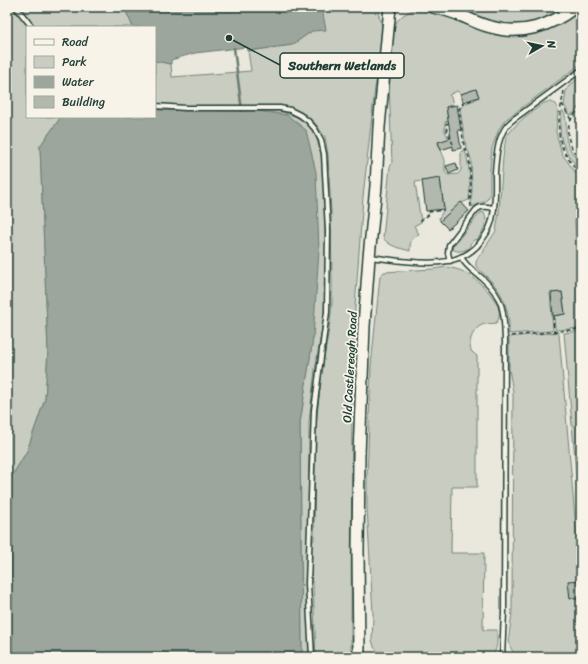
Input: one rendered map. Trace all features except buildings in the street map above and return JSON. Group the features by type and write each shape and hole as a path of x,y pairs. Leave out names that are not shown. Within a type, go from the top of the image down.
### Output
{"street":[{"name":"Old Castlereagh Road","path":"359,657 359,455 364,326 376,186 379,127 390,7"},
{"path":"433,7 450,11 491,27 514,31 542,26 562,16 575,7"}],"lane":[{"path":"16,7 31,26"},
{"path":"369,256 422,262 450,261 461,257 474,249 484,238 491,224 494,208 496,157 503,130 514,119 581,70"},
{"path":"156,106 186,108 285,109 300,115 308,121 315,129 321,140 324,154 328,223 328,312 314,410 308,584 312,657"},
{"path":"450,261 448,253 449,245 476,210 482,207 494,208"},
{"path":"461,257 467,266 490,286 498,298 502,308 504,336 504,612 502,657"}],"path":[{"path":"566,81 558,125 558,134 565,154 581,177"},
{"path":"472,208 470,199 471,186 469,158 464,146 459,112 463,103 475,100"},
{"path":"562,104 571,120"},
{"path":"581,107 571,120 568,132 568,139 575,155 581,162"},
{"path":"448,123 446,124 447,131 453,144"},
{"path":"422,221 421,220 430,214 429,212 444,210"},
{"path":"553,316 554,332"},
{"path":"504,336 581,329"}],"green space":[{"path":"7,7 14,7 28,26 26,26 26,118 60,118 40,146 48,351 45,399 27,451 7,484"},
{"path":"19,7 124,7 133,26 34,26"},
{"path":"325,7 379,7 378,12 382,26 381,40 392,46 394,28 397,21 403,15 415,9 437,13 492,32 572,15 581,8 581,64 505,120 499,129 492,148 490,195 486,201 473,207 471,202 471,159 466,147 460,110 464,104 479,97 476,89 461,94 457,91 449,95 453,105 446,107 448,121 445,122 445,131 452,146 438,143 445,160 445,172 448,175 458,174 461,170 461,152 464,148 470,174 469,200 461,203 440,221 439,218 444,209 440,179 415,182 421,222 414,226 419,234 414,237 410,245 410,251 392,245 383,238 390,166 392,164 389,84 390,72 378,70 363,197 355,308 352,375 351,657 316,657 313,584 309,549 314,539 315,443 317,415 332,303 331,212 328,155 325,137 315,123 305,114 279,106 194,107 156,104 156,61 171,64 172,77 251,71 248,51 292,45 312,31 323,14"},
{"path":"449,7 568,7 560,13 531,25 501,25"},
{"path":"581,76 581,104 572,115 570,115 564,105 566,91 568,87"},
{"path":"547,102 556,104 558,111 556,132 562,154 581,180 581,220 575,221 578,254 581,250 581,328 555,329 554,316 565,314 562,292 550,293 553,329 551,331 509,334 507,310 502,296 493,283 476,266 476,262 479,256 484,252 484,249 496,231 506,137 526,116"},
{"path":"258,111 278,111 295,116 307,124 316,136 322,158 326,262 324,316 315,370 309,422 308,593 310,657 302,657 300,423 313,338 287,115"},
{"path":"562,111 566,119 567,142 581,167 581,173 563,145 560,130"},
{"path":"481,212 484,213 486,224 477,240 475,239 470,244 470,247 463,250 456,251 452,249 453,246"},
{"path":"446,267 462,271 470,275 490,294 499,309 499,316 496,323 486,324 477,328 470,342 472,352 477,356 477,487 452,487 451,553 484,553 483,630 497,630 496,648 490,657 409,657 385,654 378,652 374,647 372,640 373,615 367,507 367,478 371,366 380,276 384,272"},
{"path":"581,331 581,529 564,333"},
{"path":"558,332 581,587 581,657 522,657 513,652 509,642 512,617 513,392 509,369 509,337"}],"water":[{"path":"124,7 325,7 323,14 326,30 312,31 292,45 248,51 247,47 195,53 171,60 171,64 156,61 156,26 133,26"},
{"path":"156,109 258,111 287,115 306,130 316,172 319,250 313,338 300,423 302,657 7,657 7,484 27,451 45,399 48,351 40,146 60,118 156,118"}],"waterway":[{"path":"234,48 242,111"}],"place":[{"name":"Southern Wetlands","path":"229,38"}]}
